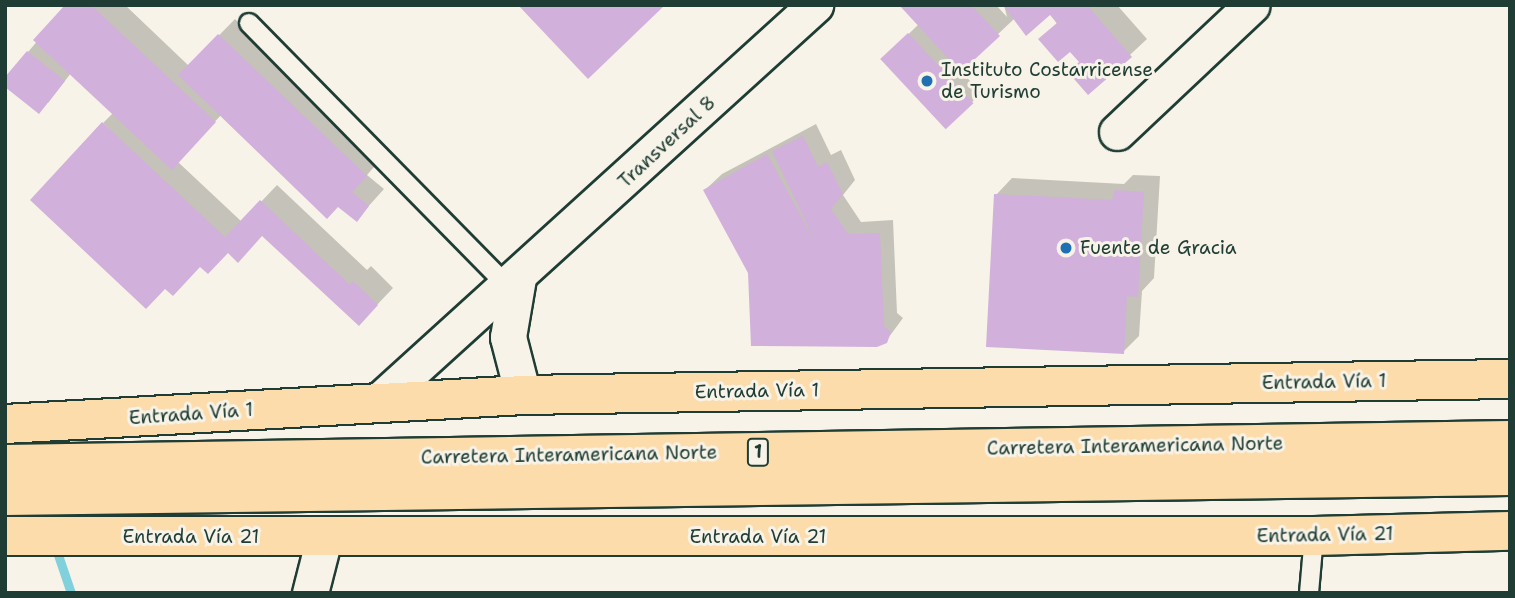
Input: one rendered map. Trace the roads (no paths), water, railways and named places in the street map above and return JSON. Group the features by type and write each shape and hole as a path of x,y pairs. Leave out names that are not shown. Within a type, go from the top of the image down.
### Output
{"main road":[{"name":"Entrada Vía 1","path":"5,424 90,421 380,400 523,395 1510,379"},
{"name":"Carretera Interamericana Norte","path":"5,464 1510,440"},
{"name":"Carretera Interamericana Norte","path":"5,496 1510,476"},
{"name":"Entrada Vía 21","path":"5,536 1314,536 1510,531"}],"street":[{"name":"Transversal 8","path":"380,400 815,5"},
{"path":"1117,132 1252,5"},
{"path":"513,282 508,337 523,395"},
{"path":"310,593 324,538"}],"lane":[{"path":"249,23 513,282"},
{"path":"1309,593 1314,536"}],"waterway":[{"path":"55,546 71,593"}],"place":[{"name":"Instituto Costarricense de Turismo","path":"927,81"},
{"name":"Fuente de Gracia","path":"1066,248"}]}
